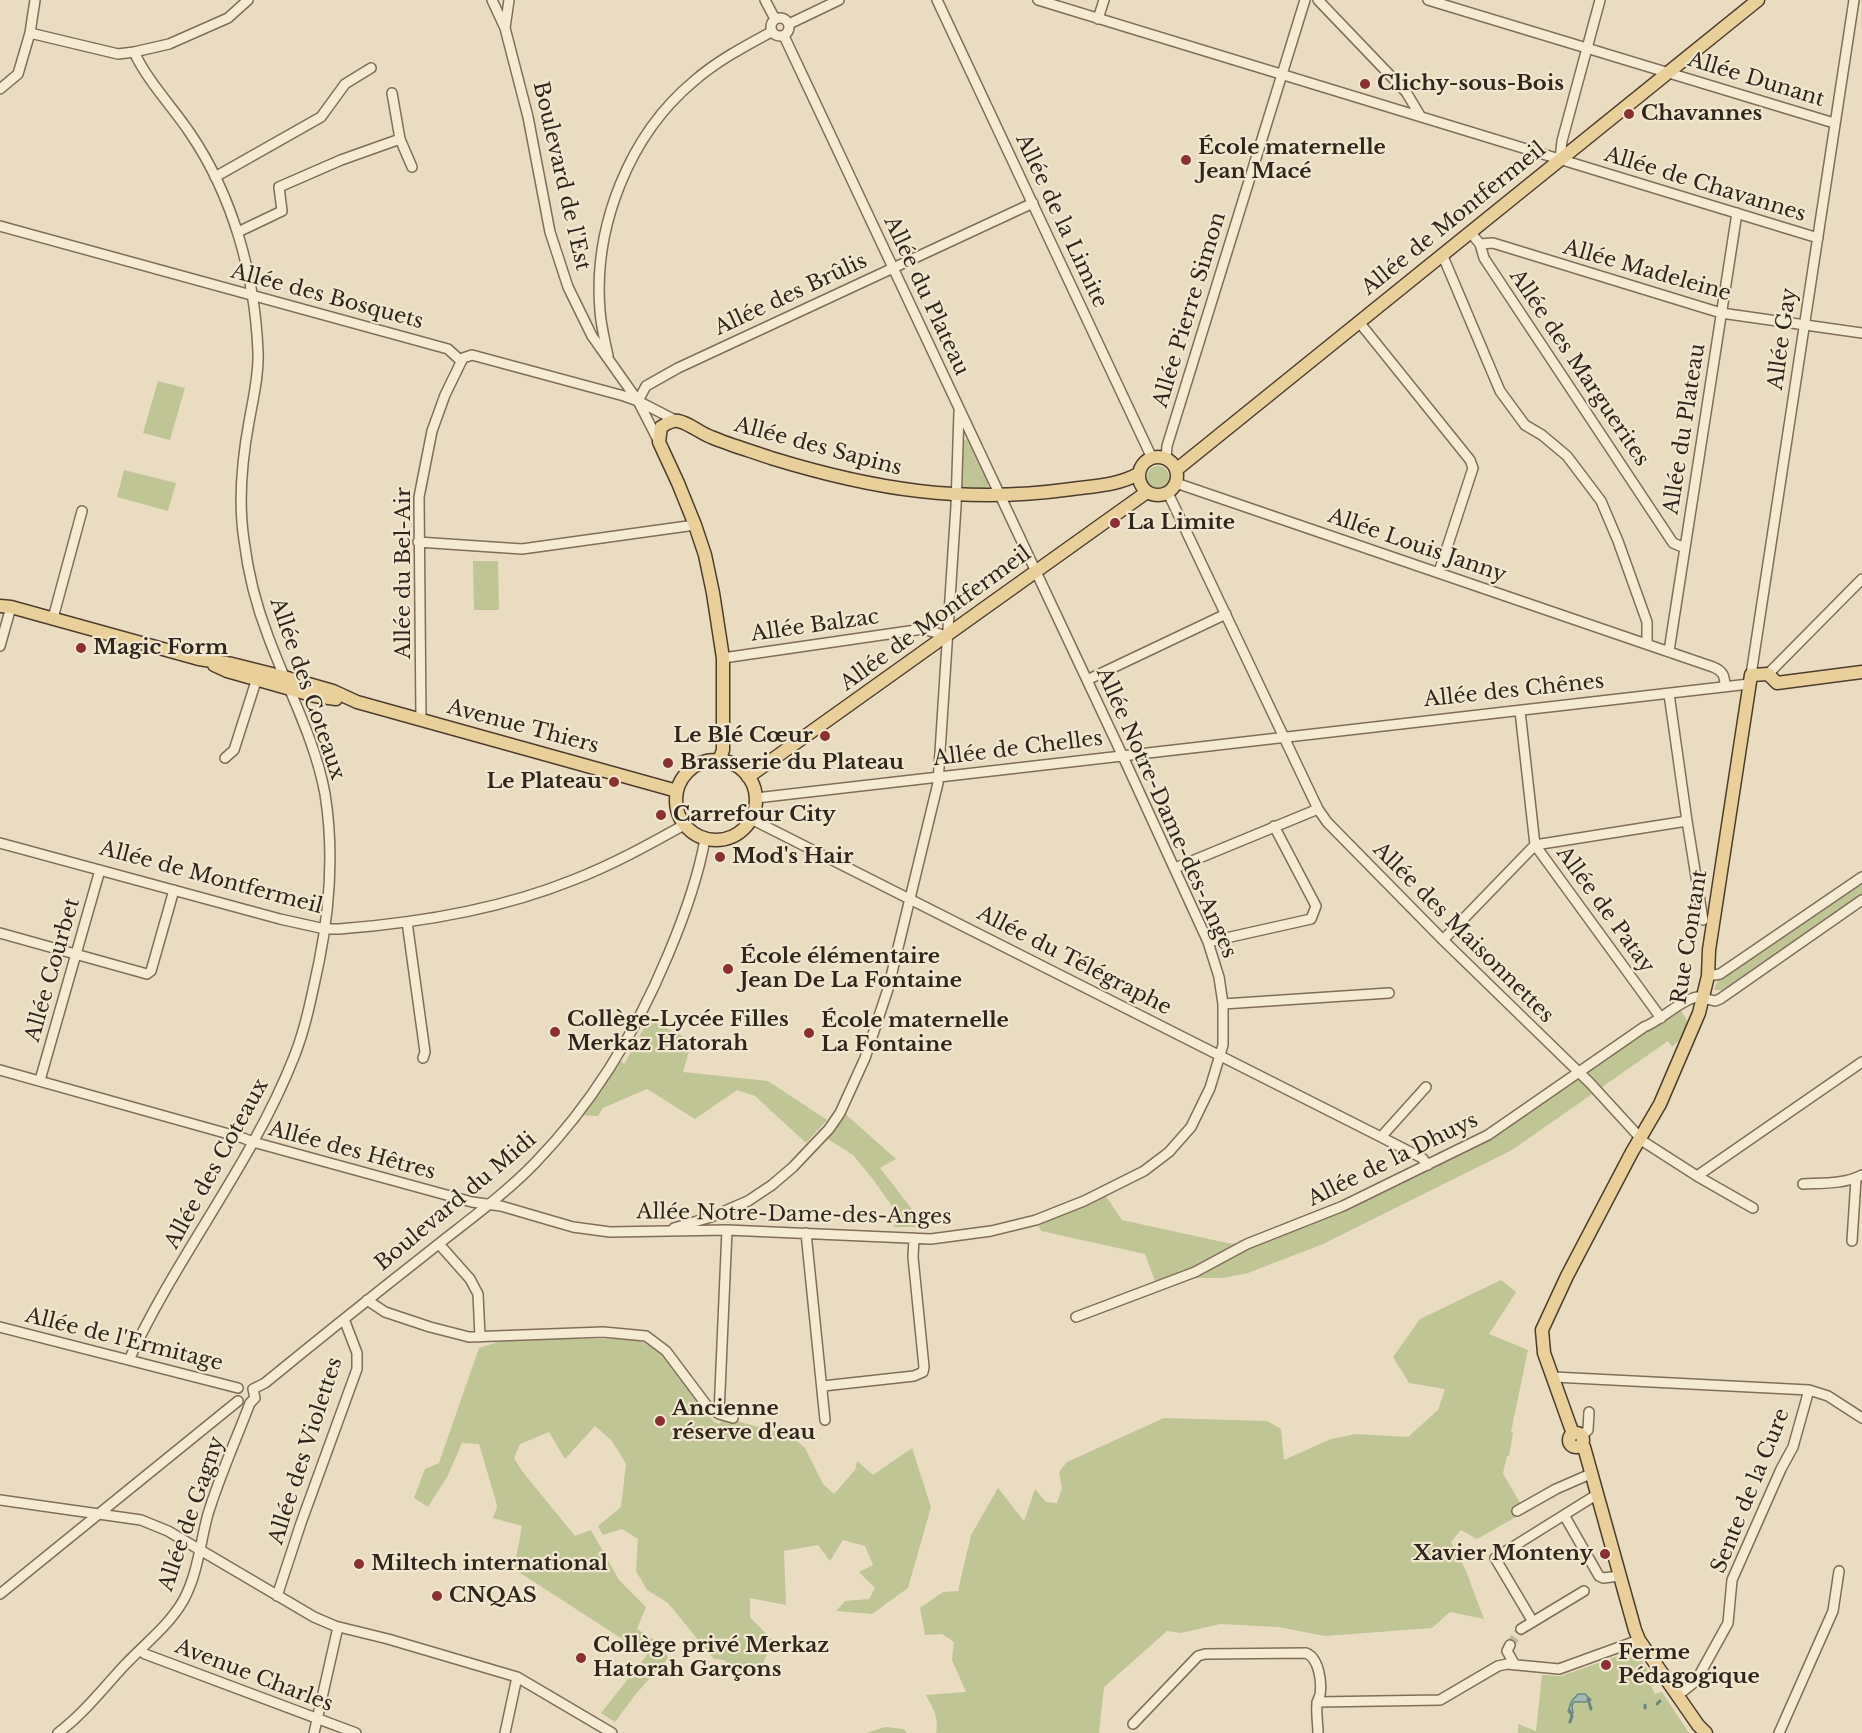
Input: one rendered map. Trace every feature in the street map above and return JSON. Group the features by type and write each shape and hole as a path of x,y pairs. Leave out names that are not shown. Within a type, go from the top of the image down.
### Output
{"main road":[{"name":"Allée de Montfermeil","path":"1176,470 1758,0"},
{"path":"659,442 661,427 668,422 677,421"},
{"name":"Allée des Sapins","path":"677,421 710,437 747,450 843,478 916,492 1000,497 1091,487 1128,480 1138,474"},
{"name":"Boulevard de l'Est","path":"659,442 695,525 705,555 716,612 723,658 723,750 719,761"},
{"path":"1152,458 1166,459 1176,470 1172,488 1157,496 1147,492 1140,484 1138,474 1143,464 1152,458"},
{"name":"Allée de Montfermeil","path":"748,777 1147,492"},
{"name":"Avenue Thiers","path":"4,605 199,659 227,671 257,675 287,683 315,696 357,702 677,791"},
{"path":"1750,680 1768,674 1777,683 1862,672"},
{"name":"Rue Contant","path":"1706,1733 1677,1696 1639,1640 1614,1577 1578,1440 1564,1410 1544,1353 1542,1330 1567,1276 1660,1104 1699,1012 1707,976 1750,680"},
{"path":"708,761 719,761 733,764 748,777 756,798 755,809 743,829 733,836 722,839 705,838 684,825 676,803 677,791 680,782 693,767 708,761"},
{"name":"Rue Contant","path":"1564,1410 1554,1396 1537,1351 1535,1338 1537,1325 1543,1313 1555,1291 1567,1276"},
{"name":"Rue Contant","path":"1578,1440 1584,1447 1592,1498"},
{"name":"Rue Contant","path":"1677,1696 1681,1709 1697,1733"}],"street":[{"path":"0,88 18,74 30,33 35,0"},
{"path":"30,33 118,54 134,52 169,44 228,18 248,0"},
{"name":"Boulevard de l'Est","path":"492,0 505,28 528,117 550,232 559,264 580,315 638,400 659,442"},
{"path":"505,28 509,0"},
{"path":"765,0 775,20"},
{"path":"789,24 839,0"},
{"name":"Allée de la Limite","path":"937,0 1152,458"},
{"name":"Allée de Chavannes","path":"1038,0 1818,238"},
{"path":"1098,19 1104,0"},
{"name":"Allée Pierre Simon","path":"1166,459 1167,446 1305,0"},
{"path":"1318,0 1406,92 1421,117"},
{"name":"Allée Dunant","path":"1428,0 1834,123"},
{"path":"1560,159 1562,141 1600,0"},
{"name":"Allée Gay","path":"1750,680 1854,0"},
{"path":"783,18 789,24 789,30 784,36 778,37 771,32 771,24 775,20 783,18"},
{"path":"610,361 600,311 600,277 604,243 612,207 624,174 657,120 693,81 720,61 771,32"},
{"name":"Allée du Plateau","path":"784,36 1035,571"},
{"name":"Allée des Coteaux","path":"129,1360 252,1142 295,1056 305,1024 325,929 329,888 329,837 325,797 314,754 257,604 248,569 243,534 241,498 244,461 258,357 252,295 238,232 215,177 191,134 148,78 134,52"},
{"path":"215,177 321,117 345,84 371,68"},
{"path":"392,93 400,139 412,167"},
{"path":"238,232 282,211 279,187 341,160 400,139"},
{"name":"Allée des Brûlis","path":"638,400 646,386 678,368 1033,203"},
{"name":"Allée du Plateau","path":"1669,651 1737,213"},
{"name":"Allée des Bosquets","path":"0,226 448,349 461,361"},
{"name":"Allée des Marguerites","path":"1470,232 1480,244 1484,258 1673,543 1685,548"},
{"name":"Allée Madeleine","path":"1480,244 1492,243 1721,313 1862,333"},
{"path":"1442,254 1500,391 1525,425 1542,435 1567,456 1600,501 1618,541 1647,622 1647,643"},
{"path":"1359,322 1470,460 1473,468 1439,572"},
{"path":"461,361 472,355 638,400"},
{"name":"Allée du Bel-Air","path":"421,719 419,497 432,431 461,361"},
{"name":"Allée des Sapins","path":"638,400 677,421"},
{"path":"663,1232 711,1217 748,1201 793,1167 829,1130 840,1113 865,1058 888,989 939,776 956,495 956,442 960,421 958,404"},
{"path":"956,442 964,436 975,441"},
{"path":"1172,488 1226,614 1285,737"},
{"name":"Allée Louis Janny","path":"1172,488 1439,572 1647,643 1721,671 1725,678 1725,687"},
{"path":"53,618 82,511"},
{"path":"418,542 522,549 695,525"},
{"name":"Allée Notre-Dame-des-Anges","path":"487,1205 501,1206 573,1227 610,1232 727,1230 931,1239 991,1231 1036,1220 1085,1201 1144,1171 1169,1152 1191,1127 1210,1088 1223,1045 1223,1005 1219,977 1208,942 1175,868 1035,571"},
{"path":"1768,674 1862,579"},
{"path":"0,646 4,605"},
{"path":"1087,680 1226,614"},
{"name":"Allée Balzac","path":"723,658 923,629 947,636"},
{"path":"225,758 234,750 257,675"},
{"name":"Allée des Chênes","path":"1285,737 1669,694 1725,687 1750,680"},
{"path":"1669,694 1703,920"},
{"name":"Allée de Patay","path":"1520,711 1535,845 1661,1018"},
{"name":"Allée de Chelles","path":"756,798 1285,737"},
{"name":"Allée des Maisonnettes","path":"1285,737 1318,809 1327,822 1443,940 1580,1073 1646,1144 1753,1208"},
{"path":"1175,868 1318,809"},
{"name":"Allée du Télégraphe","path":"751,819 1381,1137 1422,1158 1428,1165"},
{"path":"1443,940 1535,845 1687,821"},
{"name":"Allée de Montfermeil","path":"0,843 325,929 407,922 490,906 572,880 631,855 684,825"},
{"path":"1208,942 1311,919 1316,906 1274,826"},
{"name":"Boulevard du Midi","path":"253,1389 265,1383 487,1205 533,1165 573,1121 618,1058 650,998 684,918 695,884 705,838"},
{"name":"Allée Courbet","path":"40,1080 100,870"},
{"path":"1707,976 1720,974 1862,877"},
{"path":"0,933 149,974 174,890"},
{"name":"Allée de la Dhuys","path":"1076,1317 1195,1272 1241,1248 1343,1206 1488,1135 1644,1027 1692,998 1715,1001 1720,999 1862,900"},
{"path":"407,922 425,1052 423,1058"},
{"path":"1223,1005 1389,993"},
{"path":"1697,1176 1862,1062"},
{"name":"Allée des Hêtres","path":"0,1070 252,1142 487,1205"},
{"path":"1381,1137 1426,1087"},
{"path":"1803,1184 1838,1183 1859,1177 1852,1241"},
{"path":"719,1414 727,1230"},
{"path":"806,1233 825,1420"},
{"path":"823,1386 914,1376 923,1372 913,1257 914,1238"},
{"path":"439,1244 470,1279 477,1294 480,1337"},
{"path":"367,1300 385,1312 469,1337 603,1332 646,1336 666,1350 708,1407 719,1414 733,1418"},
{"name":"Allée des Violettes","path":"277,1596 357,1369 357,1353 344,1318"},
{"name":"Allée de l'Ermitage","path":"0,1327 238,1388"},
{"path":"1554,1377 1809,1390 1828,1396 1862,1418"},
{"path":"246,1384 253,1389 255,1395 250,1403 244,1404 238,1401 236,1393 238,1388 246,1384"},
{"name":"Sente de la Cure","path":"1677,1696 1696,1681 1728,1623 1732,1580 1793,1447 1809,1390"},
{"path":"0,1594 238,1401"},
{"name":"Allée de Gagny","path":"58,1733 90,1706 122,1667 163,1627 183,1602 193,1579 220,1476 250,1403"},
{"path":"1578,1440 1588,1430 1589,1412"},
{"path":"1516,1511 1587,1475"},
{"path":"1533,1622 1495,1558 1592,1498"},
{"path":"0,1500 141,1520 168,1531 314,1617 338,1627 388,1639 517,1677 612,1733"},
{"name":"Rue Contant","path":"1564,1515 1599,1576 1614,1577"},
{"path":"1779,1733 1833,1611 1839,1571"},
{"path":"1521,1629 1584,1591"},
{"path":"314,1733 338,1627"},
{"path":"1317,1702 1440,1700 1498,1666 1507,1664 1559,1669 1639,1640"},
{"path":"1510,1645 1507,1651 1515,1665"},
{"name":"Avenue Charles","path":"140,1650 145,1654 223,1684 356,1733"},
{"path":"1133,1724 1198,1656 1205,1654 1306,1653 1316,1661 1320,1696 1317,1702 1318,1733"},
{"path":"505,1733 517,1677"}],"green space":[{"path":"158,381 185,388 170,440 143,433"},
{"path":"967,439 989,482 987,489 963,489 960,485 962,441"},
{"path":"1158,466 1166,469 1169,477 1166,485 1158,488 1150,485 1147,477 1150,469"},
{"path":"124,470 176,483 168,511 117,497"},
{"path":"473,561 498,561 499,610 474,610"},
{"path":"1862,877 1862,894 1724,990 1714,990 1720,974"},
{"path":"1679,1007 1692,1029 1672,1047 1668,1041 1512,1150 1323,1244 1248,1273 1223,1278 1196,1278 1156,1284 1145,1254 1041,1231 1036,1220 1103,1192 1122,1220 1227,1243 1247,1244 1316,1218 1488,1135"},
{"path":"649,1019 692,1041 683,1072 768,1081 827,1120 806,1143 755,1096 737,1090 695,1119 647,1089 603,1108 598,1116 577,1115 618,1057 624,1064"},
{"path":"841,1110 896,1159 880,1168 926,1227 894,1227 894,1209 872,1178 853,1155 823,1136"},
{"path":"1501,1280 1516,1292 1489,1334 1528,1350 1511,1432 1513,1433 1509,1456 1507,1456 1503,1473 1525,1512 1477,1539 1461,1530 1451,1542 1466,1571 1484,1619 1450,1612 1432,1628 1325,1636 1278,1627 1220,1624 1181,1633 1167,1631 1104,1687 1099,1733 936,1733 936,1718 926,1695 966,1692 952,1660 954,1642 942,1634 925,1635 920,1608 943,1592 958,1591 971,1535 998,1488 1024,1521 1035,1489 1046,1502 1057,1503 1062,1488 1059,1472 1067,1462 1164,1418 1267,1421 1281,1429 1284,1460 1331,1439 1356,1434 1408,1437 1438,1410 1445,1389 1409,1383 1393,1357 1420,1319"},
{"path":"632,1339 643,1342 659,1352 714,1422 719,1424 725,1418 792,1436 805,1448 823,1484 834,1494 855,1470 857,1461 873,1475 912,1448 931,1507 908,1588 872,1614 836,1611 845,1601 869,1599 875,1588 859,1572 873,1565 865,1546 843,1540 830,1561 818,1545 784,1551 786,1605 750,1598 750,1617 773,1641 758,1674 742,1675 724,1660 714,1659 668,1603 647,1590 636,1571 638,1539 622,1529 603,1535 598,1526 621,1507 626,1464 612,1441 595,1426 565,1459 549,1432 520,1444 514,1458 575,1536 591,1530 619,1580 646,1607 637,1629 661,1644 668,1658 635,1695 615,1722 601,1713 647,1655 514,1569 522,1526 493,1518 497,1507 479,1444 462,1443 447,1477 428,1507 414,1498 425,1469 439,1463 479,1348 501,1341"},
{"path":"1635,1650 1657,1685 1651,1686 1655,1694 1662,1692 1689,1733 1518,1733 1518,1724 1536,1731 1542,1675 1561,1676"},
{"path":"885,1727 904,1729 907,1733 866,1733"}],"water":[{"path":"1578,1694 1585,1694 1591,1700 1574,1702 1573,1713 1568,1712 1571,1702"}],"waterway":[{"path":"1588,1699 1591,1709"},
{"path":"1657,1704 1660,1701"},
{"path":"1570,1711 1572,1716 1570,1722"}],"tunnel":[{"path":"1510,1645 1521,1629"}],"place":[{"name":"Clichy-sous-Bois","path":"1365,84"},
{"name":"Chavannes","path":"1629,114"},
{"name":"École maternelle Jean Macé","path":"1186,160"},
{"name":"La Limite","path":"1115,523"},
{"name":"Magic Form","path":"81,648"},
{"name":"Le Blé Cœur","path":"825,736"},
{"name":"Brasserie du Plateau","path":"668,763"},
{"name":"Le Plateau","path":"614,782"},
{"name":"Carrefour City","path":"661,815"},
{"name":"Mod's Hair","path":"720,857"},
{"name":"École élémentaire Jean De La Fontaine","path":"728,969"},
{"name":"Collège-Lycée Filles Merkaz Hatorah","path":"555,1032"},
{"name":"École maternelle La Fontaine","path":"809,1033"},
{"name":"Ancienne réserve d'eau","path":"660,1421"},
{"name":"Xavier Monteny","path":"1605,1554"},
{"name":"Miltech international","path":"359,1564"},
{"name":"CNQAS","path":"437,1596"},
{"name":"Collège privé Merkaz Hatorah Garçons","path":"581,1658"},
{"name":"Ferme Pédagogique","path":"1606,1665"}]}
